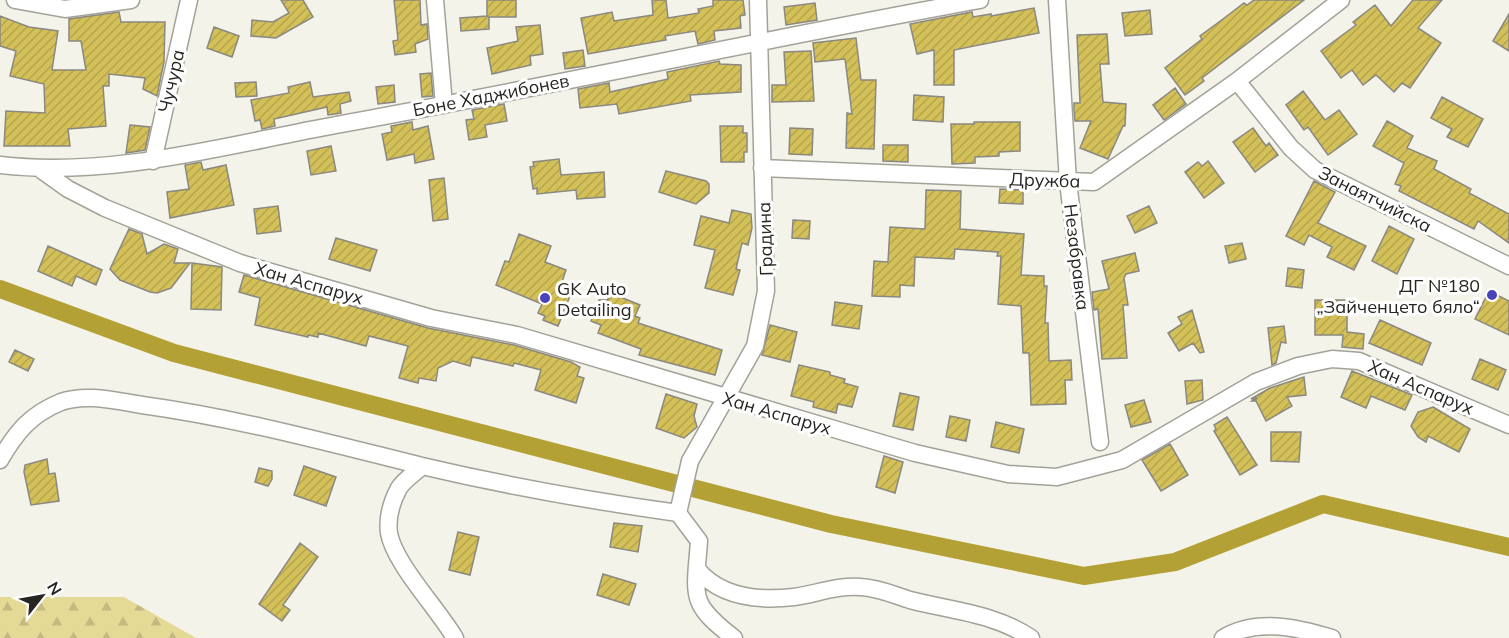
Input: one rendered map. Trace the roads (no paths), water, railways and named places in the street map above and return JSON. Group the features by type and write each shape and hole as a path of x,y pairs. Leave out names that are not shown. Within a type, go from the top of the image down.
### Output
{"street":[{"path":"15,0 65,9 131,0"},
{"name":"Чучура","path":"153,161 189,0"},
{"path":"435,0 444,105"},
{"name":"Градина","path":"678,513 690,461 728,399 755,346 766,291 758,0"},
{"name":"Боне Хаджибонев","path":"0,165 40,170 153,161 444,105 760,40 980,0"},
{"name":"Незабравка","path":"1057,0 1068,182 1100,442"},
{"name":"Дружба","path":"762,168 1094,182 1237,81 1341,0"},
{"name":"Занаятчийска","path":"1237,81 1291,148 1315,170 1509,266"},
{"name":"Хан Аспарух","path":"40,170 68,189 105,208 240,263 430,318 517,335 915,453 1008,474 1057,477 1122,460 1256,382 1298,366 1332,358 1359,361 1509,425"},
{"path":"0,460 15,434 34,415 63,402 95,398 169,408 263,427 494,483 678,513 699,541 695,591 699,606 709,619 734,638"},
{"path":"422,466 400,486 390,510 389,533 399,559 441,614 455,638"},
{"path":"697,569 714,585 743,595 793,597 860,586 883,590 910,600 975,613 1016,628 1031,638"},
{"path":"1224,638 1241,628 1266,626 1307,630 1332,638"}],"waterway":[{"path":"0,289 174,353 831,524 1084,576 1175,562 1323,504 1509,547"}],"place":[{"name":"ДГ №180 „Зайченцето бяло“","path":"1492,295"},
{"name":"GK Auto Detailing","path":"545,298"}]}
